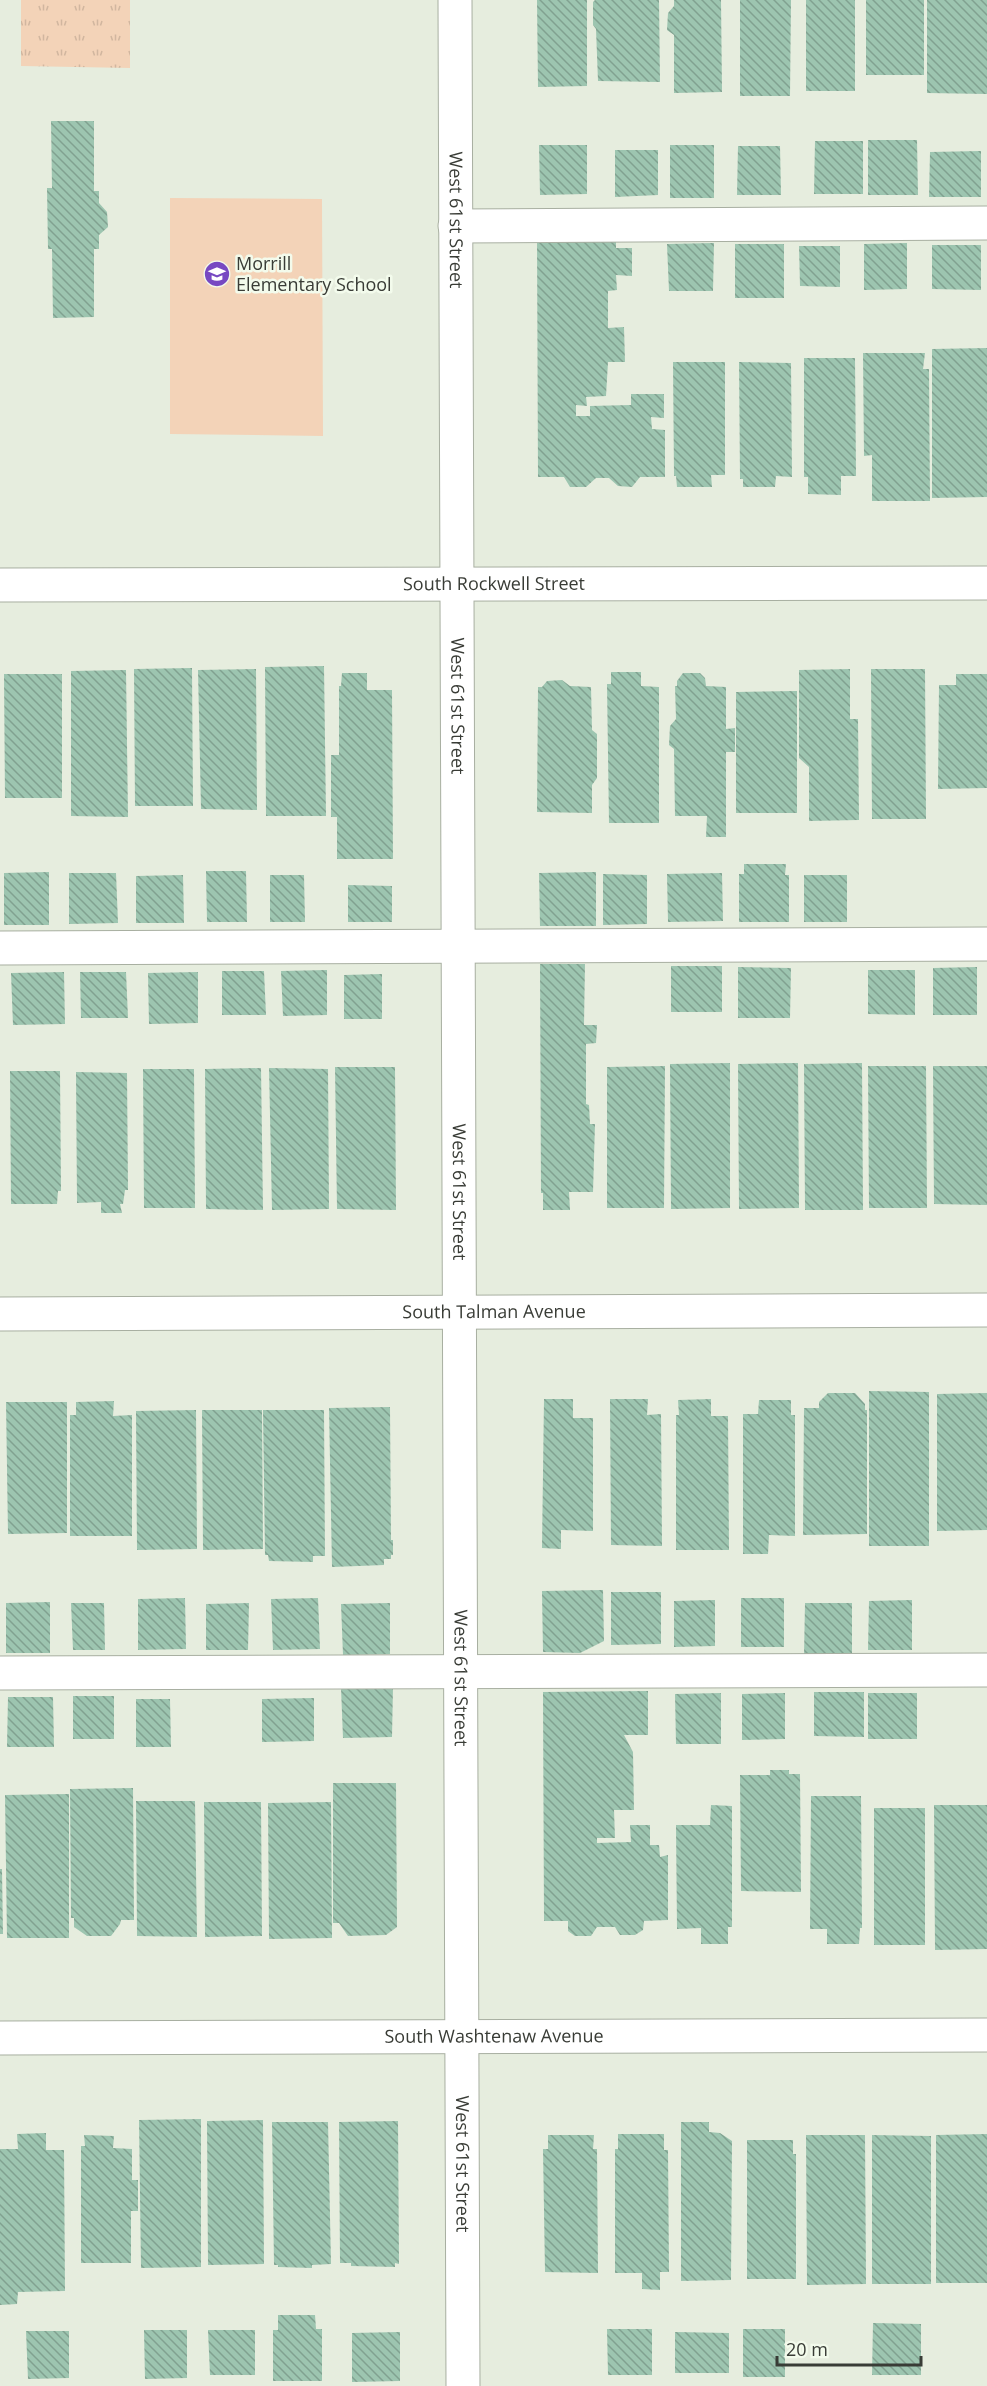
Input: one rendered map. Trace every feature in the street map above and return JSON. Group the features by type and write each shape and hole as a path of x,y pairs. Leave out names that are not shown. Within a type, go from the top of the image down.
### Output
{"street":[{"name":"West 61st Street","path":"455,0 463,2386"},
{"path":"456,225 987,223"},
{"name":"South Rockwell Street","path":"0,585 987,583"},
{"path":"0,948 987,944"},
{"name":"South Talman Avenue","path":"0,1314 987,1310"},
{"path":"0,1673 987,1670"},
{"name":"South Washtenaw Avenue","path":"0,2038 987,2035"}],"green space":[{"path":"21,0 130,0 130,68 21,66"},
{"path":"170,198 322,199 323,436 170,434"}],"building":[{"path":"537,0 587,0 587,86 538,87"},
{"path":"595,0 659,0 660,82 598,81 596,29 593,25 593,2"},
{"path":"674,0 721,0 722,92 674,93 674,35 667,30 668,13 674,6"},
{"path":"740,0 791,0 790,96 740,96"},
{"path":"806,0 855,0 855,91 806,91"},
{"path":"866,0 924,0 924,75 866,75"},
{"path":"927,0 987,0 987,94 927,93"},
{"path":"51,121 94,121 94,191 99,191 99,203 107,212 108,227 99,235 99,249 94,249 94,317 53,318 52,249 48,249 47,188 52,188"},
{"path":"868,140 917,140 918,195 868,195"},
{"path":"815,141 863,141 863,194 814,194"},
{"path":"539,145 587,145 587,194 540,195"},
{"path":"670,145 714,145 714,198 670,198"},
{"path":"738,146 780,146 781,195 737,195"},
{"path":"615,150 658,150 658,195 615,197"},
{"path":"981,151 981,197 929,197 930,152"},
{"path":"537,236 616,236 616,248 632,248 632,276 616,275 617,290 608,291 608,328 624,327 625,362 608,362 606,396 586,397 587,406 576,405 576,416 590,416 590,406 631,405 631,394 664,394 664,418 651,417 652,429 665,430 665,477 640,477 632,487 618,486 609,478 596,478 586,487 570,487 564,477 538,477"},
{"path":"714,243 713,291 669,291 667,244"},
{"path":"907,243 907,289 864,290 864,244"},
{"path":"735,244 784,244 784,298 735,298"},
{"path":"932,245 981,245 981,290 932,289"},
{"path":"799,246 840,246 840,287 800,286"},
{"path":"987,348 987,497 932,498 932,349"},
{"path":"863,353 925,353 923,369 929,369 930,501 872,501 872,455 864,456"},
{"path":"804,358 855,358 856,476 841,476 841,495 808,494 808,477 804,477"},
{"path":"673,362 725,362 725,475 711,475 712,487 677,487 676,476 674,476"},
{"path":"739,362 791,363 792,477 776,476 775,487 743,487 743,479 740,479"},
{"path":"324,666 326,816 266,816 265,667"},
{"path":"192,668 193,806 135,806 134,669"},
{"path":"256,669 257,810 201,809 198,670"},
{"path":"850,669 850,719 858,719 859,820 809,821 809,767 799,758 799,670"},
{"path":"871,669 925,669 926,819 872,819"},
{"path":"126,670 128,817 71,816 71,671"},
{"path":"611,672 641,672 641,686 659,687 659,823 609,823 607,684 611,684"},
{"path":"342,673 367,673 367,690 392,690 393,859 337,859 337,817 331,817 331,755 339,755 339,686 341,686"},
{"path":"683,673 700,673 705,678 706,686 726,687 726,729 735,728 735,752 726,752 726,837 706,837 707,816 675,816 674,749 669,745 670,726 676,719 675,686"},
{"path":"4,674 62,674 62,798 5,798"},
{"path":"956,674 987,674 987,788 938,789 939,685 956,685"},
{"path":"562,680 570,686 591,687 592,730 597,734 597,778 592,785 592,813 537,812 538,687 542,687 547,681"},
{"path":"797,691 797,813 736,813 736,692"},
{"path":"744,864 786,864 785,875 789,875 789,922 739,922 739,874 744,874"},
{"path":"206,871 246,871 247,922 207,922"},
{"path":"49,872 49,925 4,925 4,873"},
{"path":"596,872 596,926 540,926 539,873"},
{"path":"69,873 116,873 118,923 69,924"},
{"path":"722,873 723,921 668,922 667,874"},
{"path":"603,874 647,875 647,924 603,925"},
{"path":"183,875 184,923 136,923 136,876"},
{"path":"270,875 304,875 305,922 270,922"},
{"path":"804,875 847,875 847,922 804,922"},
{"path":"348,885 392,886 392,922 348,922"},
{"path":"540,964 585,964 584,1025 597,1025 596,1043 586,1044 586,1104 589,1105 590,1124 595,1124 593,1192 569,1192 570,1210 543,1210"},
{"path":"671,966 722,966 722,1012 671,1012"},
{"path":"738,967 791,968 790,1018 738,1018"},
{"path":"977,967 977,1015 933,1015 933,968"},
{"path":"327,970 327,1015 283,1016 281,971"},
{"path":"868,970 915,970 915,1015 868,1014"},
{"path":"222,971 264,971 266,1015 222,1015"},
{"path":"64,972 65,1024 13,1025 11,973"},
{"path":"80,972 126,972 128,1018 81,1018"},
{"path":"198,972 198,1023 149,1024 148,973"},
{"path":"382,974 382,1019 344,1019 344,975"},
{"path":"730,1063 730,1208 671,1209 670,1064"},
{"path":"798,1063 799,1208 739,1209 738,1064"},
{"path":"862,1063 863,1210 805,1210 804,1064"},
{"path":"665,1066 664,1208 607,1208 607,1067"},
{"path":"868,1066 926,1066 927,1208 869,1208"},
{"path":"933,1066 987,1066 987,1205 934,1204"},
{"path":"335,1067 395,1067 396,1210 337,1209"},
{"path":"261,1068 263,1210 206,1209 205,1069"},
{"path":"269,1068 328,1069 329,1209 272,1210"},
{"path":"143,1069 194,1069 195,1208 144,1208"},
{"path":"10,1071 60,1071 61,1191 58,1191 57,1204 11,1204"},
{"path":"76,1072 127,1073 128,1190 125,1190 123,1204 120,1204 122,1213 101,1213 101,1202 77,1203"},
{"path":"869,1391 929,1392 929,1546 869,1546"},
{"path":"828,1393 855,1393 865,1404 865,1410 867,1410 867,1534 803,1535 804,1408 819,1408 819,1402"},
{"path":"987,1393 987,1530 937,1531 937,1394"},
{"path":"544,1399 573,1399 573,1418 593,1418 593,1531 561,1530 561,1549 542,1548"},
{"path":"610,1399 648,1399 647,1415 661,1414 662,1546 611,1545"},
{"path":"711,1399 711,1416 728,1416 729,1550 676,1550 678,1400"},
{"path":"759,1400 791,1400 791,1415 795,1415 795,1536 769,1535 768,1554 743,1554 743,1414 758,1414"},
{"path":"114,1401 113,1416 132,1415 132,1536 70,1536 70,1415 76,1415 76,1402"},
{"path":"6,1402 67,1402 67,1533 8,1534"},
{"path":"390,1407 393,1555 391,1559 384,1559 384,1565 332,1567 329,1408"},
{"path":"196,1410 197,1549 137,1550 136,1411"},
{"path":"202,1410 262,1410 263,1549 203,1550"},
{"path":"263,1410 324,1410 325,1556 313,1556 313,1562 269,1561 268,1555 265,1555"},
{"path":"603,1590 604,1641 580,1653 543,1652 542,1591"},
{"path":"611,1592 661,1592 661,1644 611,1645"},
{"path":"185,1598 186,1649 138,1650 138,1599"},
{"path":"318,1598 320,1649 273,1650 271,1599"},
{"path":"741,1598 784,1598 784,1647 741,1647"},
{"path":"715,1600 715,1646 674,1647 674,1601"},
{"path":"912,1600 912,1650 868,1650 869,1601"},
{"path":"50,1602 50,1653 6,1653 6,1603"},
{"path":"71,1603 104,1603 105,1650 73,1650"},
{"path":"249,1603 248,1650 206,1650 206,1604"},
{"path":"390,1603 390,1654 343,1655 341,1604"},
{"path":"805,1603 852,1603 852,1656 804,1656"},
{"path":"393,1687 392,1737 343,1738 341,1688"},
{"path":"648,1691 648,1735 624,1735 633,1752 634,1810 614,1810 615,1838 597,1838 597,1843 631,1842 630,1825 650,1825 650,1845 659,1845 660,1857 668,1855 668,1920 644,1921 643,1930 635,1935 620,1935 615,1927 597,1927 591,1936 575,1936 568,1931 568,1921 544,1921 543,1692"},
{"path":"814,1692 864,1692 864,1737 814,1736"},
{"path":"721,1693 721,1744 676,1744 675,1694"},
{"path":"785,1693 785,1739 742,1740 742,1694"},
{"path":"868,1693 917,1693 917,1739 868,1739"},
{"path":"73,1696 114,1696 114,1739 73,1739"},
{"path":"8,1697 53,1697 54,1747 7,1747"},
{"path":"314,1698 314,1741 262,1742 262,1699"},
{"path":"136,1699 170,1699 171,1747 136,1747"},
{"path":"770,1770 789,1770 789,1774 800,1774 801,1892 741,1891 740,1775 770,1775"},
{"path":"333,1783 396,1783 397,1927 386,1935 348,1936 339,1923 333,1923"},
{"path":"133,1788 134,1920 121,1920 111,1936 87,1936 74,1927 74,1918 71,1918 70,1789"},
{"path":"69,1794 69,1938 7,1938 5,1795"},
{"path":"811,1796 861,1796 862,1928 860,1928 859,1944 827,1944 827,1929 810,1929"},
{"path":"136,1801 195,1801 197,1937 137,1936"},
{"path":"204,1802 261,1802 262,1936 205,1937"},
{"path":"331,1802 332,1938 269,1939 268,1803"},
{"path":"711,1805 732,1806 732,1927 728,1927 728,1944 701,1944 701,1928 677,1929 676,1825 710,1825"},
{"path":"934,1805 987,1805 987,1949 935,1950"},
{"path":"874,1808 925,1808 925,1945 874,1945"},
{"path":"0,1869 2,1869 3,1934 0,1934"},
{"path":"201,2119 201,2267 141,2268 139,2120"},
{"path":"263,2120 264,2264 208,2265 207,2121"},
{"path":"398,2121 399,2264 395,2263 395,2267 351,2266 351,2263 340,2263 339,2122"},
{"path":"272,2122 328,2122 331,2264 312,2265 312,2268 274,2265"},
{"path":"681,2122 709,2122 709,2132 720,2133 732,2141 731,2280 681,2281"},
{"path":"46,2133 46,2150 64,2150 65,2291 18,2292 17,2304 0,2305 0,2149 18,2149 17,2134"},
{"path":"618,2134 664,2134 664,2150 668,2150 669,2272 660,2272 660,2290 642,2289 642,2273 615,2273 615,2149 618,2149"},
{"path":"987,2134 987,2283 936,2283 936,2135"},
{"path":"84,2135 114,2136 113,2148 132,2149 132,2180 138,2180 138,2211 131,2211 131,2263 81,2263 81,2146 85,2146"},
{"path":"548,2135 594,2135 593,2149 597,2149 598,2273 545,2272 543,2149 548,2149"},
{"path":"806,2135 865,2135 866,2284 807,2285"},
{"path":"872,2135 931,2136 931,2284 872,2284"},
{"path":"747,2140 793,2140 793,2154 796,2154 796,2279 747,2279"},
{"path":"278,2315 315,2315 316,2329 322,2329 322,2381 273,2381 273,2330 278,2330"},
{"path":"873,2323 921,2324 921,2375 872,2375"},
{"path":"607,2329 652,2329 652,2375 608,2375"},
{"path":"743,2329 785,2329 785,2377 743,2377"},
{"path":"144,2330 187,2330 187,2378 145,2379"},
{"path":"208,2330 255,2330 255,2375 210,2375"},
{"path":"26,2331 69,2331 69,2378 28,2379"},
{"path":"400,2332 400,2381 352,2382 352,2333"},
{"path":"675,2332 729,2333 729,2373 675,2373"}],"place":[{"name":"Morrill Elementary School","path":"217,274"}]}
